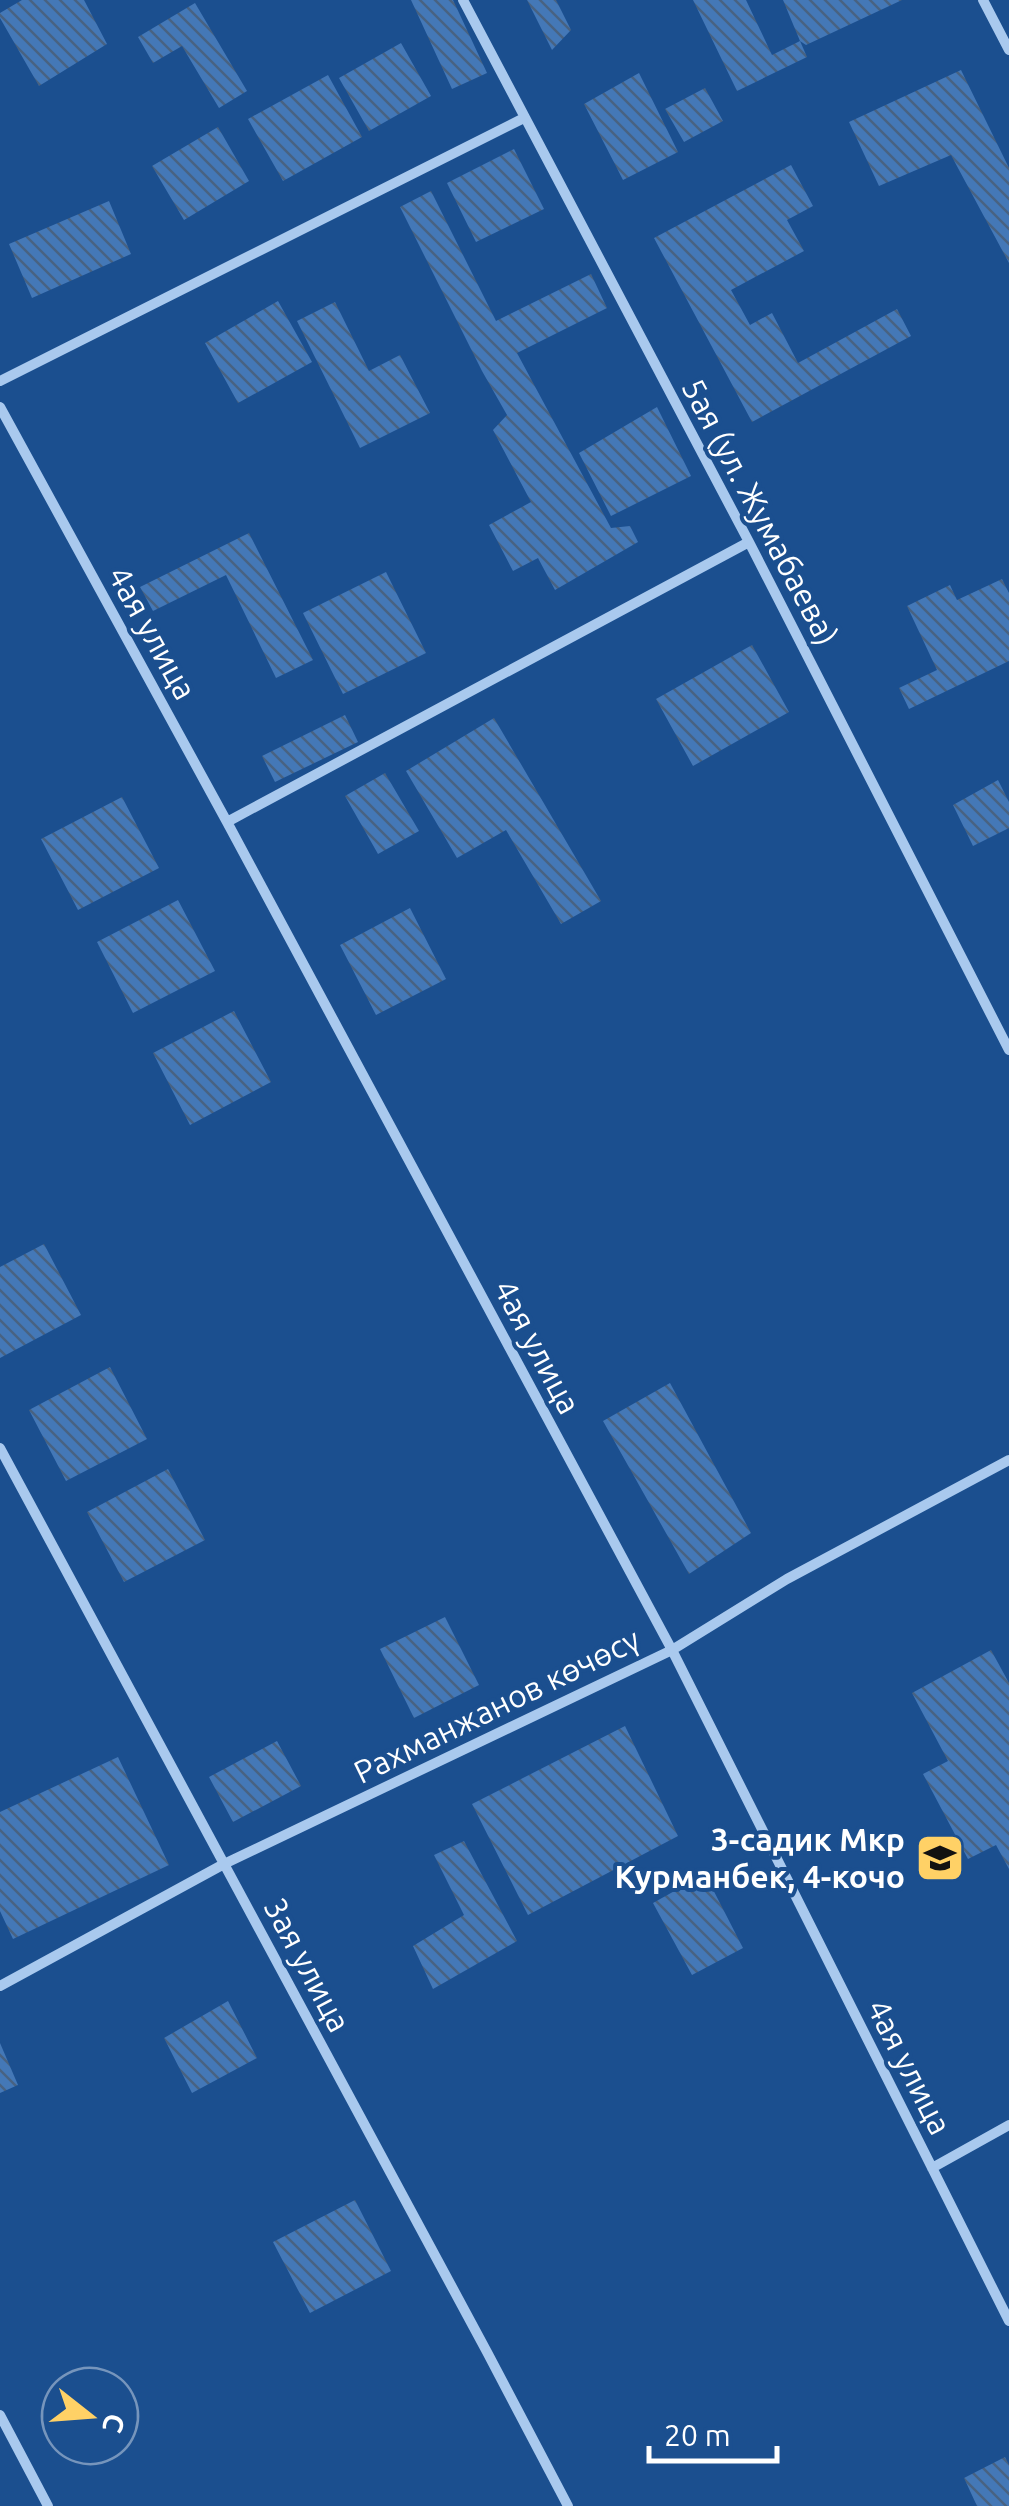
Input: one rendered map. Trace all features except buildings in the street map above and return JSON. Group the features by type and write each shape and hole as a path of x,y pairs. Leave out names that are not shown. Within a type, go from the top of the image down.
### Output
{"street":[{"name":"5ая (ул. Жумабаева)","path":"463,0 749,542 1009,1050"},
{"path":"983,0 1009,50"},
{"path":"0,381 524,118"},
{"name":"4ая улица","path":"0,407 672,1650 1009,2320"},
{"path":"227,822 749,542"},
{"name":"3ая улица","path":"0,1448 568,2506"},
{"name":"Рахманжанов көчөсү","path":"0,1986 224,1864 672,1650 787,1579 1009,1460"},
{"path":"932,2168 1009,2126"},
{"path":"0,2415 48,2506"}],"place":[{"name":"3-садик Мкр Курманбек, 4-кочо","path":"940,1858"}]}
